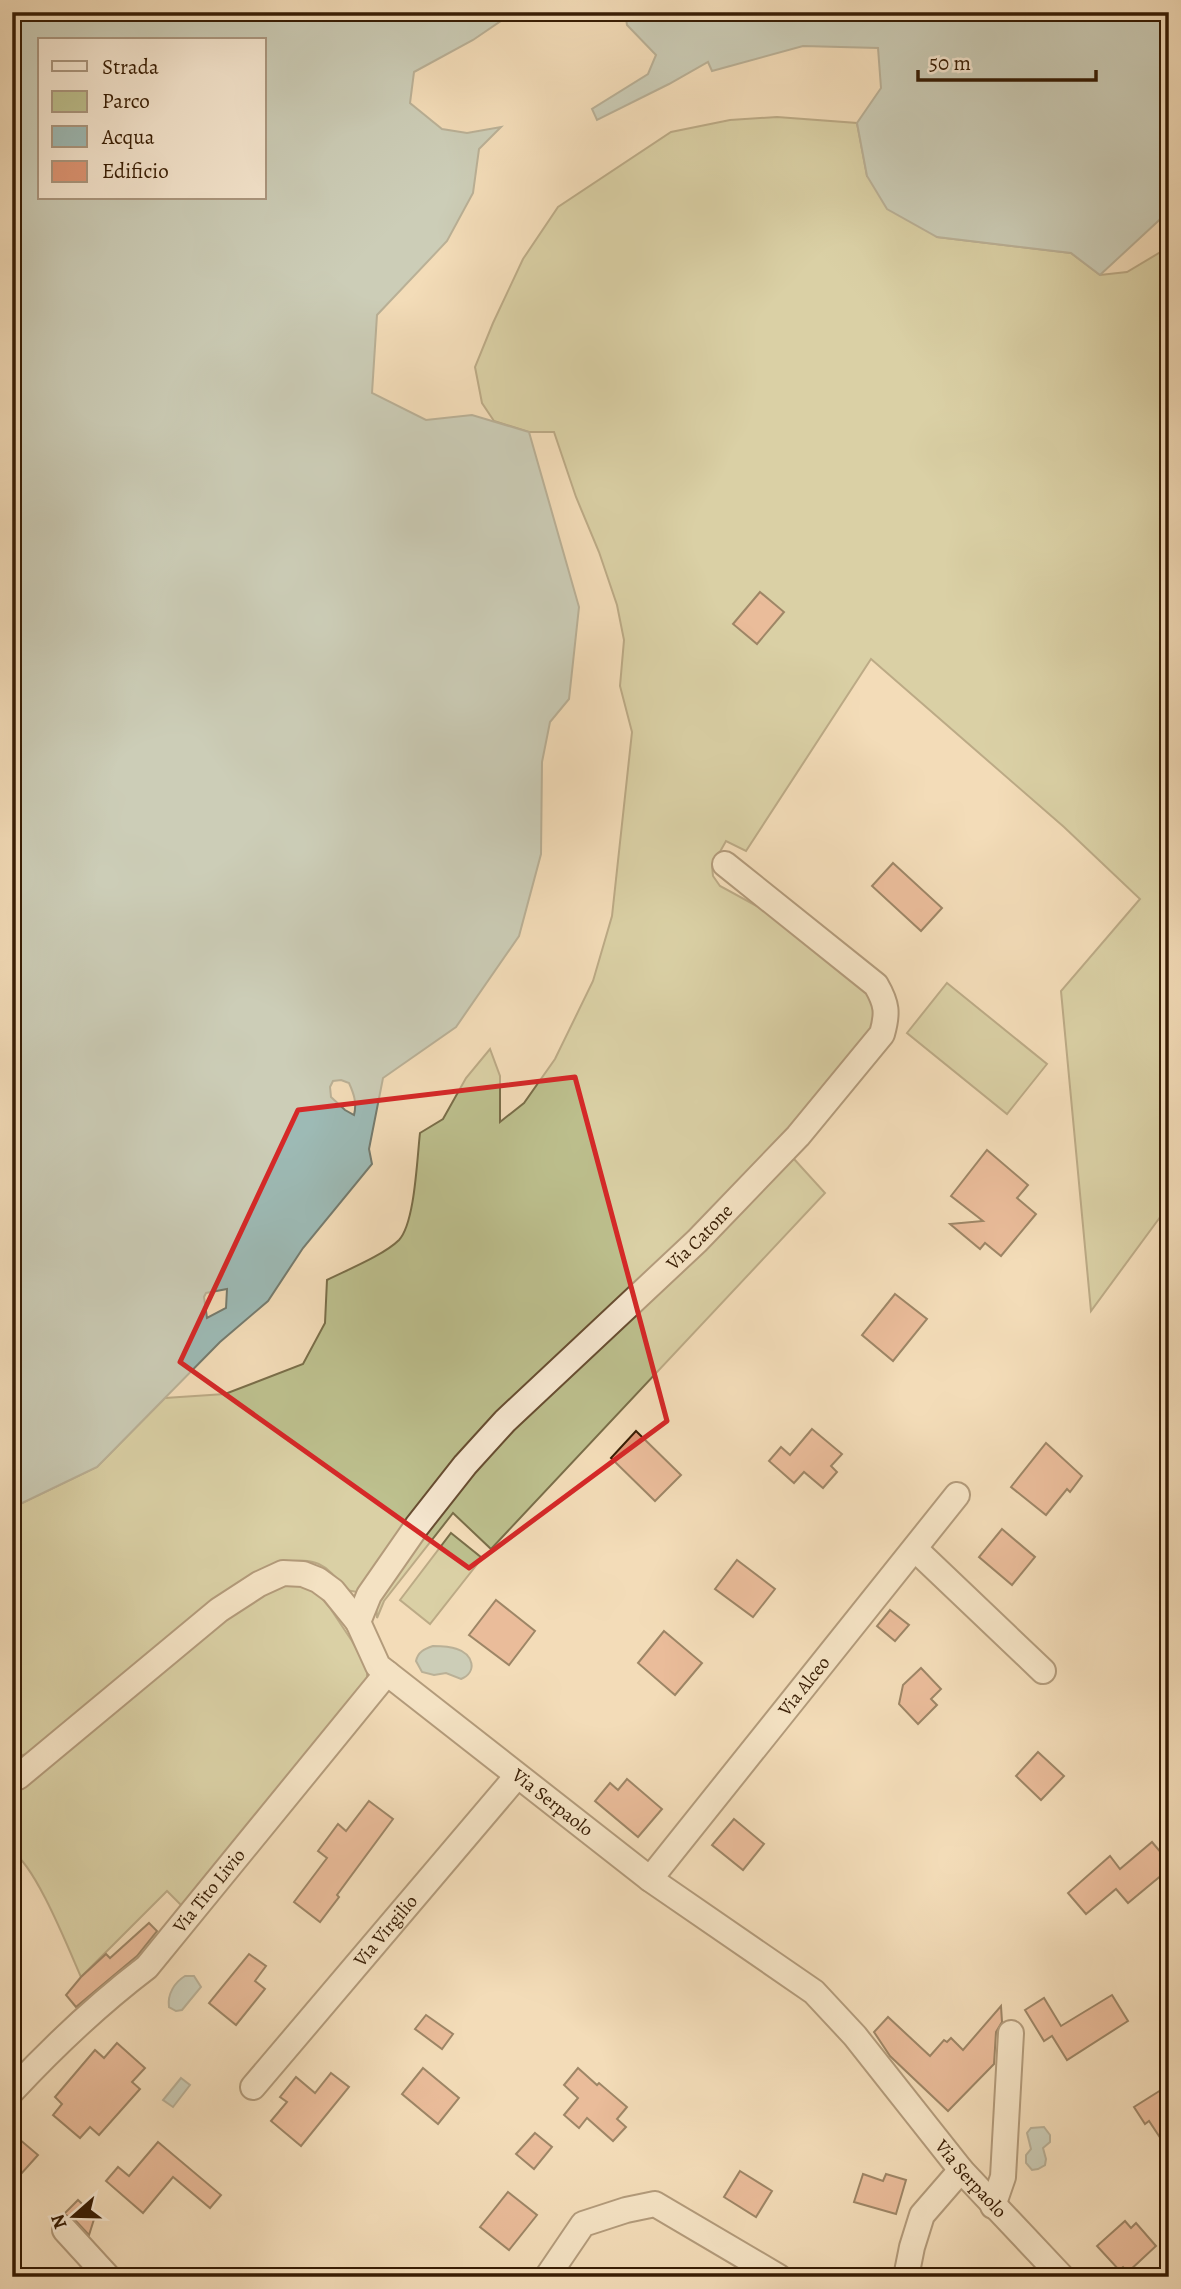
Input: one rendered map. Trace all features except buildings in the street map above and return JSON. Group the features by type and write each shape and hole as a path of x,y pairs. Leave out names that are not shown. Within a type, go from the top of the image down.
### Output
{"street":[{"name":"Via Catone","path":"358,1622 369,1595 417,1526 465,1465 505,1421 696,1241 798,1136 882,1034 887,1016 884,998 876,985 725,864"},
{"name":"Via Alceo","path":"650,1879 957,1495"},
{"path":"915,1549 1043,1671"},
{"name":"Via Serpaolo","path":"18,1777 219,1610 259,1584 283,1573 303,1574 318,1580 333,1591 358,1622 378,1666 650,1879 814,1992 855,2036 961,2170 1062,2277"},
{"name":"Via Tito Livio","path":"12,2091 52,2048 100,2003 146,1967 387,1673"},
{"name":"Via Virgilio","path":"253,2087 517,1776"},
{"path":"993,2206 1003,2177 1011,2033"},
{"path":"906,2277 922,2215 961,2170"},
{"path":"547,2277 583,2224 655,2204 779,2277"},
{"path":"65,2230 108,2277"}],"highlighted area":[{"path":"575,1077 667,1421 469,1568 180,1362 298,1110"}],"green space":[{"path":"777,117 857,123 867,176 937,237 1071,253 1100,275 1127,272 1169,247 1169,1205 1091,1311 1061,991 1140,899 1064,827 871,659 746,851 726,841 712,866 713,876 720,886 775,916 859,982 876,1005 868,1037 782,1139 357,1592 346,1590 332,1573 319,1564 303,1561 281,1562 31,1754 13,1756 12,1760 12,1499 18,1505 97,1467 165,1398 225,1394 303,1364 325,1323 327,1280 384,1251 399,1240 404,1232 412,1205 420,1133 443,1119 466,1078 490,1049 500,1076 500,1122 524,1103 555,1059 593,981 612,916 632,732 620,686 624,640 617,605 554,432 529,432 494,421 482,403 475,367 523,259 558,207 671,132 730,120"},
{"path":"947,983 1047,1064 1007,1114 907,1033"},
{"path":"794,1159 825,1193 491,1549 453,1513 384,1601 377,1618 376,1602 472,1466 785,1160"},
{"path":"451,1533 482,1558 430,1624 400,1600"},
{"path":"297,1582 314,1589 330,1608 367,1669 367,1681 184,1908 167,1891 81,1977 41,1890 31,1873 12,1852 12,1792 267,1587"}],"water":[{"path":"12,12 514,12 473,40 414,72 410,103 442,129 467,133 501,127 479,149 473,193 447,241 377,315 372,393 426,420 472,415 529,432 579,607 569,699 550,722 542,762 541,854 519,936 456,1027 383,1078 369,1149 372,1164 303,1248 268,1301 220,1342 97,1467 18,1505 12,1499","holes":["333,1081 349,1083 354,1099 354,1115 331,1097 330,1087","227,1289 226,1308 207,1318 204,1297 206,1293"]},
{"path":"625,12 1169,12 1169,211 1100,275 1071,253 937,237 887,209 867,176 857,123 881,88 878,48 803,46 712,71 708,62 597,120 592,109 648,74 656,55 627,25"},
{"path":"433,1646 462,1651 470,1659 470,1672 461,1679 446,1673 434,1675 422,1672 417,1658 422,1651"},
{"path":"185,1976 194,1976 201,1987 182,2010 176,2011 169,2007 169,1998 175,1985"},
{"path":"181,2078 190,2085 173,2107 163,2100"},
{"path":"1044,2127 1050,2135 1050,2142 1043,2148 1045,2165 1032,2170 1026,2163 1026,2155 1031,2149 1027,2133 1031,2128"}]}
